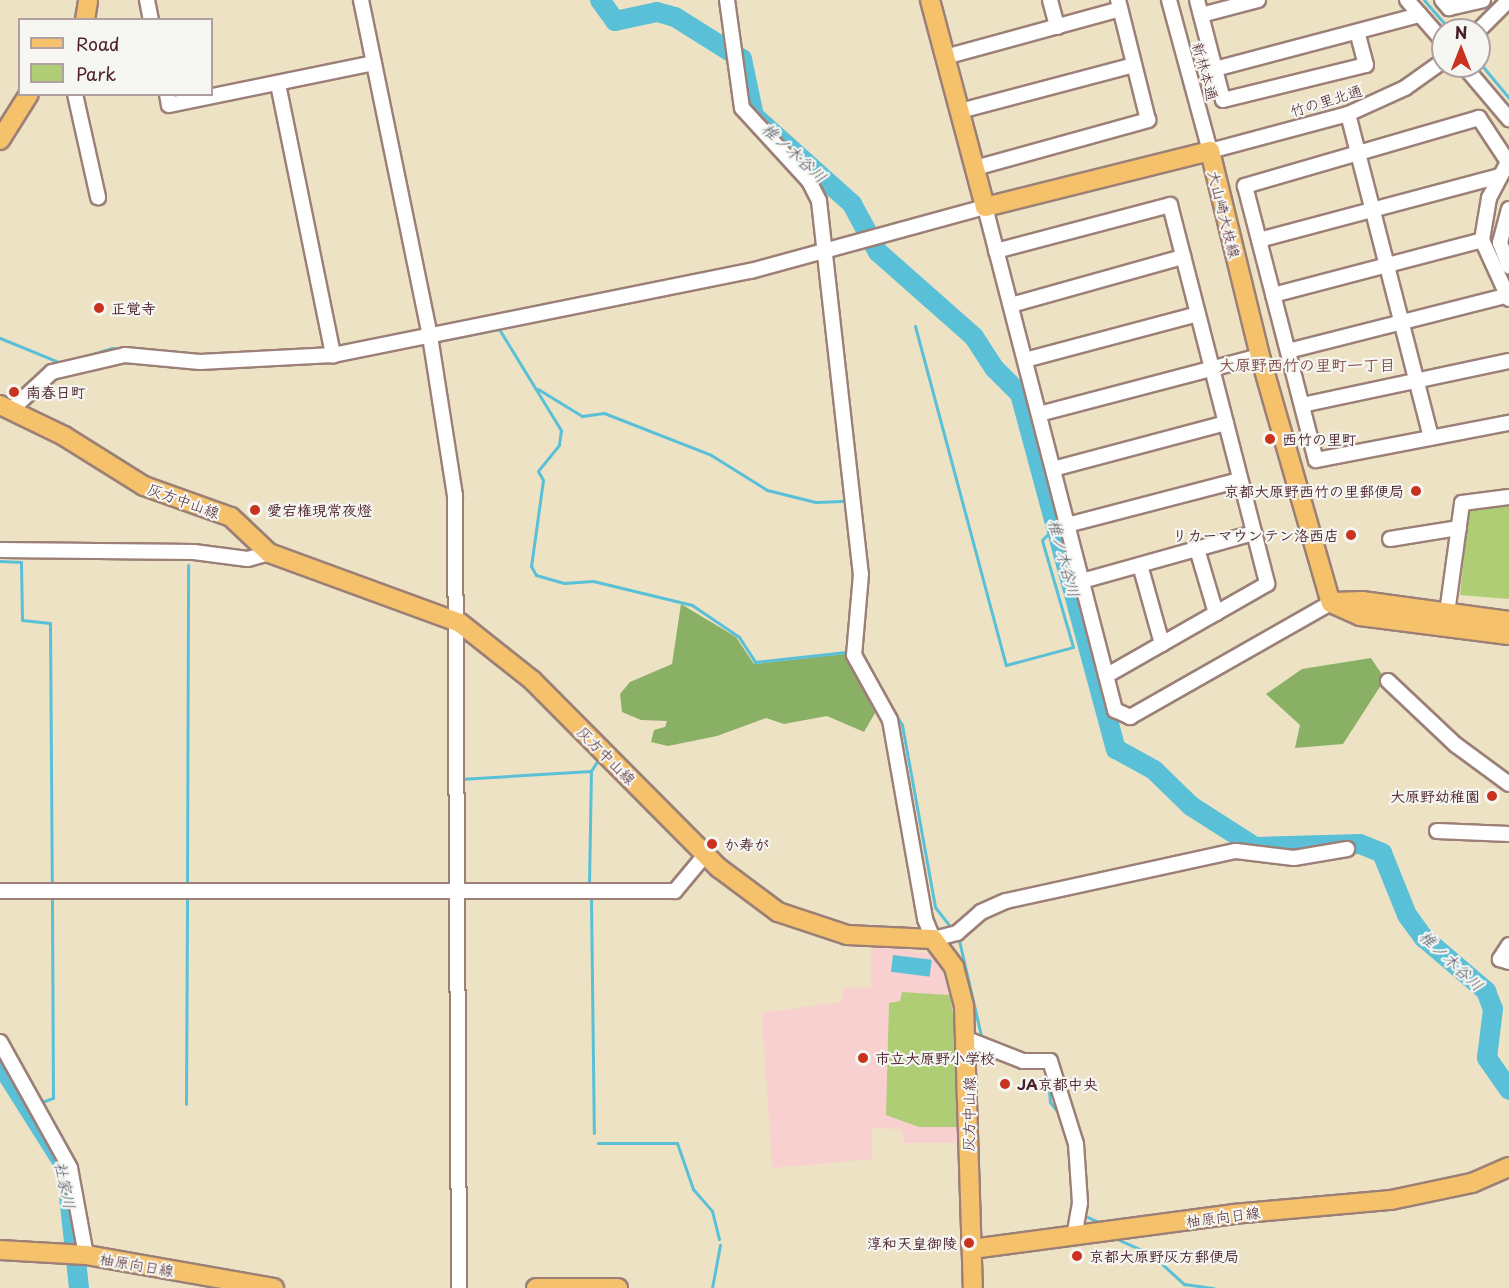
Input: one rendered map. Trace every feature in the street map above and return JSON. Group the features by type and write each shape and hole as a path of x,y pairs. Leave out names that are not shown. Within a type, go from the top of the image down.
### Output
{"main road":[{"path":"85,18 88,0"},
{"path":"930,0 985,207"},
{"path":"0,140 28,96"},
{"name":"大山崎大枝線","path":"985,207 1210,151 1260,356 1331,603"},
{"name":"灰方中山線","path":"6,408 144,486 231,517 269,553 460,623 532,680 705,855 761,902 798,921 847,935 933,939 954,967 967,1039 972,1249"},
{"path":"1331,603 1362,601 1509,621"},
{"path":"1331,603 1360,616 1509,635"},
{"name":"柚原向日線","path":"972,1249 1318,1204 1391,1200 1473,1183 1509,1167"},
{"path":"972,1249 973,1288"},
{"name":"柚原向日線","path":"0,1250 86,1255 274,1288"},
{"path":"536,1288 618,1288"}],"street":[{"path":"147,0 151,18"},
{"path":"361,0 430,336 455,495 460,623 459,1288"},
{"path":"726,0 742,108 815,190 825,250 861,574 854,655 890,720 925,918 933,939 957,933 981,912 1017,898 1236,851 1294,858 1347,849"},
{"path":"1050,0 1057,27"},
{"name":"新林本通","path":"1169,0 1210,151"},
{"path":"1197,0 1223,100 1366,65 1357,32"},
{"path":"1201,15 1258,0"},
{"path":"1407,0 1431,28"},
{"path":"1442,0 1449,8 1483,0"},
{"path":"1491,18 1509,0"},
{"path":"945,57 1057,27 1119,5 1148,120 975,168"},
{"path":"1215,69 1420,15"},
{"path":"167,96 169,105 374,63"},
{"path":"960,111 1134,65"},
{"name":"竹の里北通","path":"1210,151 1348,114 1405,88 1431,70"},
{"path":"1474,78 1509,119"},
{"path":"279,84 333,356"},
{"path":"75,96 98,197"},
{"path":"1348,114 1431,438"},
{"path":"1288,351 1508,297 1482,240 1489,198 1508,162 1503,148 1479,118 1245,186 1316,460 1509,423"},
{"path":"1259,240 1499,176"},
{"path":"996,251 1170,205 1267,584 1106,676"},
{"path":"6,408 52,372 125,355 200,362 333,356 751,271 985,207 1115,710 1130,717 1331,603"},
{"path":"1509,209 1500,243 1509,266"},
{"path":"1273,295 1482,240"},
{"path":"1011,305 1183,257"},
{"path":"1025,360 1198,314"},
{"path":"1039,414 1260,356"},
{"path":"1302,405 1509,361"},
{"path":"1053,469 1226,423"},
{"path":"1067,525 1240,480"},
{"path":"1447,613 1462,503 1509,497"},
{"path":"1390,539 1459,528"},
{"path":"1082,581 1254,533"},
{"path":"1197,549 1216,613"},
{"path":"0,550 194,552 248,559 269,553"},
{"path":"1140,565 1162,644"},
{"path":"1388,681 1456,745 1509,784"},
{"path":"1437,831 1509,834"},
{"path":"0,891 675,891 705,855"},
{"path":"1509,945 1500,959 1509,962"},
{"path":"967,1039 1023,1061 1050,1061 1076,1144 1080,1203 1074,1236"},
{"path":"0,1042 70,1168 86,1255"}],"shaded area":[{"name":"市立大原野小学校","path":"871,944 932,954 954,979 963,1143 904,1143 902,1129 872,1128 872,1159 772,1168 762,1013 841,1002 844,987 871,988"}],"green space":[{"path":"1509,504 1509,599 1460,595 1469,509"},
{"path":"681,604 736,637 754,664 845,654 875,713 864,732 827,716 784,724 766,718 717,736 668,746 651,742 654,730 665,727 667,721 641,720 622,712 620,694 630,682 672,664"},
{"path":"1371,658 1385,679 1343,744 1295,748 1300,725 1266,694 1302,669"},
{"path":"902,992 950,995 958,1045 957,1127 919,1127 886,1115 889,1003 900,1001"}],"water":[{"path":"893,955 932,960 930,977 891,972"}],"waterway":[{"name":"椎ノ木谷川","path":"600,0 615,21 657,12 675,17 742,59 754,116 852,204 878,252 974,337 995,369 1020,394 1116,749 1154,770 1191,806 1255,847 1360,844 1382,853 1407,915 1424,938 1486,991 1493,1009 1487,1058 1509,1090"},
{"path":"1424,0 1440,18"},
{"path":"1491,76 1509,98"},
{"path":"915,326 1006,665 1073,647 1042,540 1056,526"},
{"path":"439,341 499,329 561,430 559,445 538,471 543,480 531,566 536,575 564,583 593,581 692,605 739,637 755,662 846,652 850,656"},
{"path":"0,338 56,361"},
{"path":"48,368 112,348 172,353"},
{"path":"191,354 205,355"},
{"path":"28,384 40,374"},
{"path":"538,389 582,416 604,413 711,455 767,490 816,502 842,501"},
{"path":"0,561 21,562 22,620 50,623 52,886"},
{"path":"187,887 188,565"},
{"path":"876,682 902,725 935,907 952,929"},
{"path":"589,884 591,771 599,758"},
{"path":"460,779 591,771"},
{"path":"186,1104 187,894"},
{"path":"39,1103 53,1098 52,895"},
{"path":"591,899 594,1133"},
{"path":"958,936 982,1040"},
{"path":"983,1051 1023,1066"},
{"name":"社家川","path":"0,1063 62,1161"},
{"path":"1048,1075 1050,1102 1061,1116"},
{"path":"598,1143 677,1143 693,1189 712,1211 719,1239"},
{"name":"社家川","path":"69,1196 79,1288"},
{"path":"1083,1215 1101,1223"},
{"path":"1117,1239 1151,1254 1184,1284 1214,1288"},
{"path":"712,1288 720,1245"}],"place":[{"name":"正覚寺","path":"99,308"},
{"name":"南春日町","path":"14,392"},
{"name":"西竹の里町","path":"1270,439"},
{"name":"京都大原野西竹の里郵便局","path":"1416,491"},
{"name":"愛宕権現常夜燈","path":"255,510"},
{"name":"リカーマウンテン洛西店","path":"1351,535"},
{"name":"大原野幼稚園","path":"1492,796"},
{"name":"か寿が","path":"712,844"},
{"name":"市立大原野小学校","path":"863,1058"},
{"name":"JA京都中央","path":"1005,1084"},
{"name":"淳和天皇御陵","path":"969,1243"},
{"name":"京都大原野灰方郵便局","path":"1077,1256"}],"district":[{"name":"大原野西竹の里町一丁目","path":"1307,364"}]}
